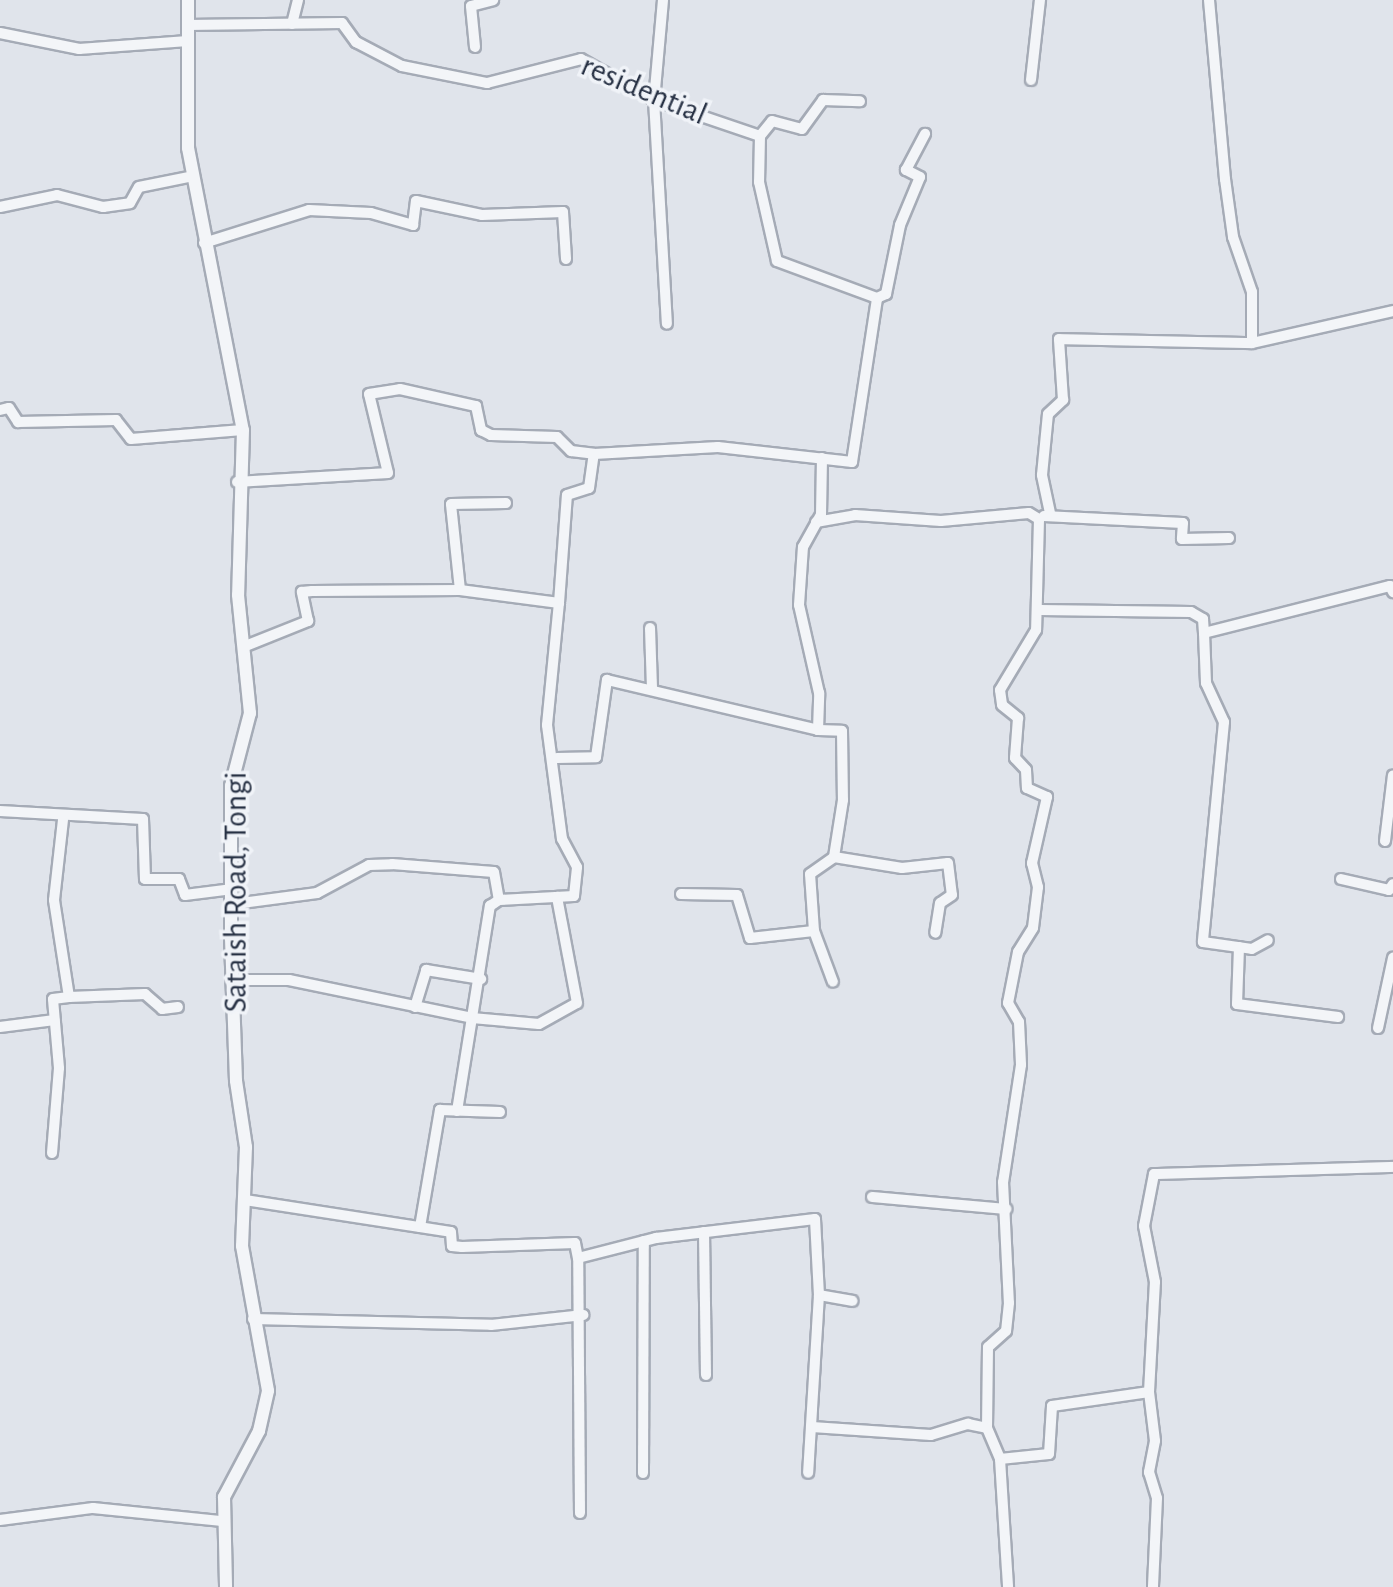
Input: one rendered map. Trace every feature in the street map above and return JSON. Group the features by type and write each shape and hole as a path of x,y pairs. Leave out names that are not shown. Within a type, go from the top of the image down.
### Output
{"street":[{"name":"Sataish Road, Tongi","path":"188,0 193,176 243,430 237,482 238,595 248,645 250,713 231,786 235,980 245,1200 242,1246 268,1391 259,1431 228,1483 222,1521 226,1587"},
{"path":"292,24 298,0"},
{"path":"475,47 471,6 493,0"},
{"path":"663,0 654,100 667,324"},
{"path":"1031,80 1040,0"},
{"path":"1209,0 1227,194 1252,292 1252,343"},
{"name":"residential","path":"187,25 342,23 356,42 402,66 487,83 581,59 654,100 760,136"},
{"path":"0,33 79,49 188,41"},
{"path":"860,101 823,100 802,129 772,121 760,136 759,182 777,261 877,298 886,294 900,225 920,177 906,170 925,134"},
{"path":"0,207 57,195 103,207 130,203 139,187 193,176"},
{"path":"204,243 309,210 371,213 413,225 416,201 482,215 563,212 566,259"},
{"path":"237,482 388,473 369,394 400,389 476,406 481,430 491,435 557,437 571,451 594,454 718,447 852,462 877,298"},
{"path":"1050,513 1042,475 1048,414 1063,400 1059,339 1252,343 1393,311"},
{"path":"0,410 9,408 18,422 116,420 131,439 243,430"},
{"path":"457,1111 481,979 490,906 499,900 574,896 577,867 562,839 557,758 547,725 567,495 589,488 594,454"},
{"path":"818,730 819,693 799,605 803,547 816,522 822,458"},
{"path":"460,590 451,504 506,503"},
{"path":"816,522 855,515 1039,519 1050,513 1183,523 1182,539 1229,538"},
{"path":"1008,1587 1000,1459 987,1428 988,1347 1006,1331 1009,1303 1006,1209 1021,1065 1019,1022 1008,1003 1018,952 1033,928 1038,887 1032,863 1047,797 1027,788 1026,770 1015,758 1018,718 1002,705 1000,690 1036,630 1040,610 1039,519"},
{"path":"1204,633 1392,588"},
{"path":"248,645 308,621 302,592 460,590 559,603"},
{"path":"1040,610 1191,612 1203,619 1206,683 1224,722 1203,942 1239,947 1268,940"},
{"path":"650,628 652,687"},
{"path":"557,758 596,757 607,680 652,687 757,713 758,721 842,731 843,800 834,857"},
{"path":"1385,841 1393,775"},
{"path":"0,811 37,809 63,820 103,814 143,819 145,879 179,879 185,895 233,889"},
{"path":"63,820 54,900 69,997"},
{"path":"833,982 814,931 810,874 834,857 902,868 948,863 952,895 940,903 935,933"},
{"path":"234,904 317,893 369,865 392,864 494,872 499,900"},
{"path":"1341,879 1392,890"},
{"path":"681,894 737,895 750,938 814,931"},
{"path":"235,980 289,980 522,1027 577,1003 557,897"},
{"path":"1239,947 1237,1004 1338,1017"},
{"path":"1378,1028 1393,958"},
{"path":"415,1007 426,970 481,979"},
{"path":"52,1153 53,999 134,993 162,1009 178,1007"},
{"path":"0,1027 55,1020"},
{"path":"420,1227 440,1110 500,1112"},
{"path":"1153,1587 1157,1498 1149,1472 1155,1441 1149,1392 1155,1282 1144,1226 1154,1174 1393,1167"},
{"path":"872,1197 1006,1209"},
{"path":"245,1200 451,1232 452,1246 575,1243 583,1315 580,1513"},
{"path":"578,1258 644,1241 815,1219 819,1295 808,1473"},
{"path":"704,1232 706,1375"},
{"path":"643,1473 644,1241"},
{"path":"819,1295 852,1301"},
{"path":"253,1319 491,1325 583,1315"},
{"path":"1000,1459 1049,1454 1052,1406 1149,1392"},
{"path":"812,1427 931,1435 968,1424 987,1428"},
{"path":"0,1520 93,1508 222,1521"}]}
